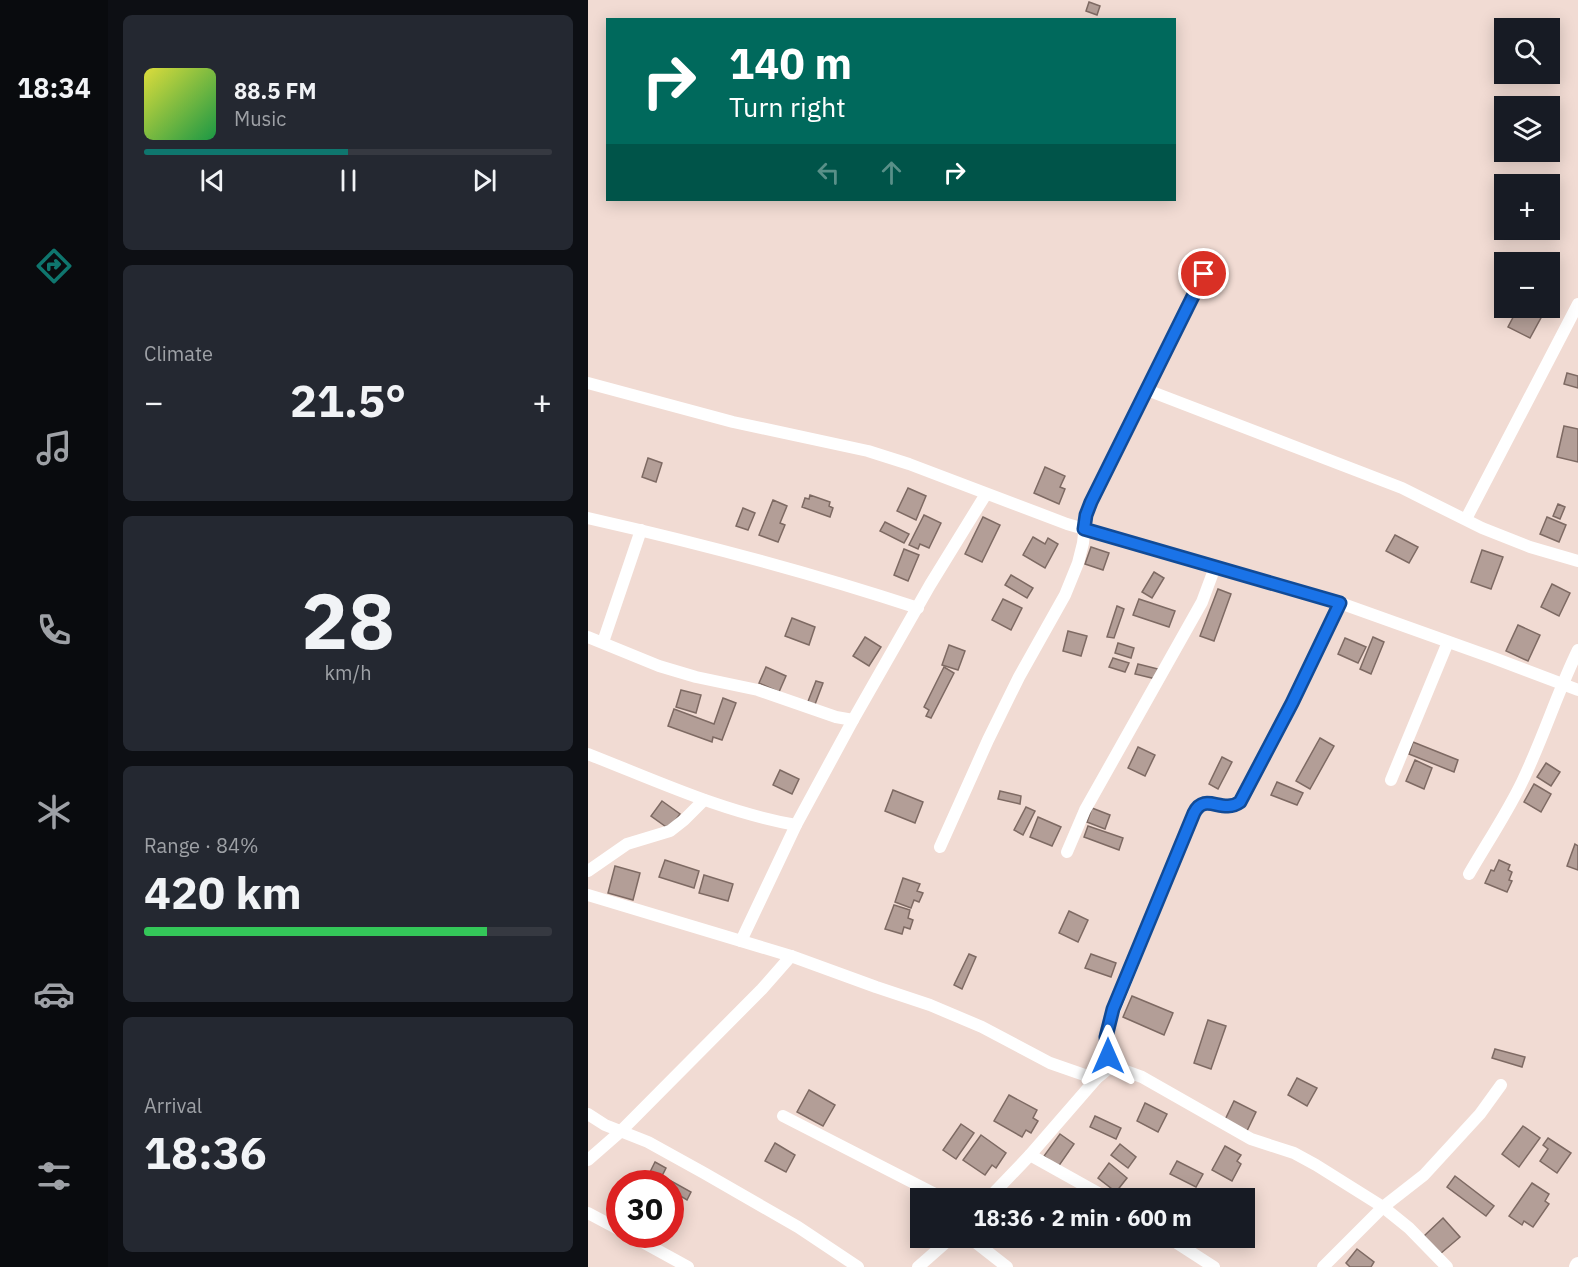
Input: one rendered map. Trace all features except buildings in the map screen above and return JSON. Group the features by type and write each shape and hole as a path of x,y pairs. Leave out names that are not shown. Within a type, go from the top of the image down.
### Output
{"street":[{"path":"940,847 993,729 1065,595 1078,563 1086,515 1091,502 1204,274"},
{"path":"1466,519 1578,304"},
{"path":"588,383 734,422 868,452 909,464 1031,512 1340,603 1578,690"},
{"path":"1147,390 1402,488 1482,528 1530,547 1578,561"},
{"path":"741,941 796,825 853,720 986,494"},
{"path":"588,518 827,578 918,608"},
{"path":"603,642 641,530"},
{"path":"1067,852 1085,810 1202,602 1215,567"},
{"path":"1114,1069 1108,1056 1106,1037 1108,1024 1194,813 1198,806 1204,803 1228,807 1240,802 1292,703 1340,603"},
{"path":"588,637 659,666 696,677 758,690 836,717 853,720"},
{"path":"1391,780 1448,642"},
{"path":"1469,874 1521,785 1542,740 1561,684 1578,650"},
{"path":"588,754 670,789 753,815 796,825"},
{"path":"588,871 627,844 670,831 704,800"},
{"path":"588,895 791,956 930,1005 982,1027 1050,1063 1096,1078"},
{"path":"588,1160 620,1132 762,989 791,956"},
{"path":"999,1188 1096,1078 1108,1069 1120,1069 1142,1077 1251,1139 1294,1153 1383,1207 1409,1228 1447,1267"},
{"path":"1323,1267 1383,1207 1424,1175 1480,1114 1501,1086"},
{"path":"588,1114 605,1125 648,1142 725,1185 798,1227 858,1267"},
{"path":"783,1116 923,1188"},
{"path":"1030,1155 1089,1188"},
{"path":"588,1213 606,1223"},
{"path":"653,1248 688,1267"},
{"path":"918,1267 940,1248"},
{"path":"983,1248 1007,1267"},
{"path":"1185,1248 1214,1267"}],"route":[{"path":"1108,1056 1106,1037 1113,1009 1194,813 1198,806 1204,803 1228,807 1240,802 1292,703 1340,603 1084,529 1091,502 1204,274"}]}
